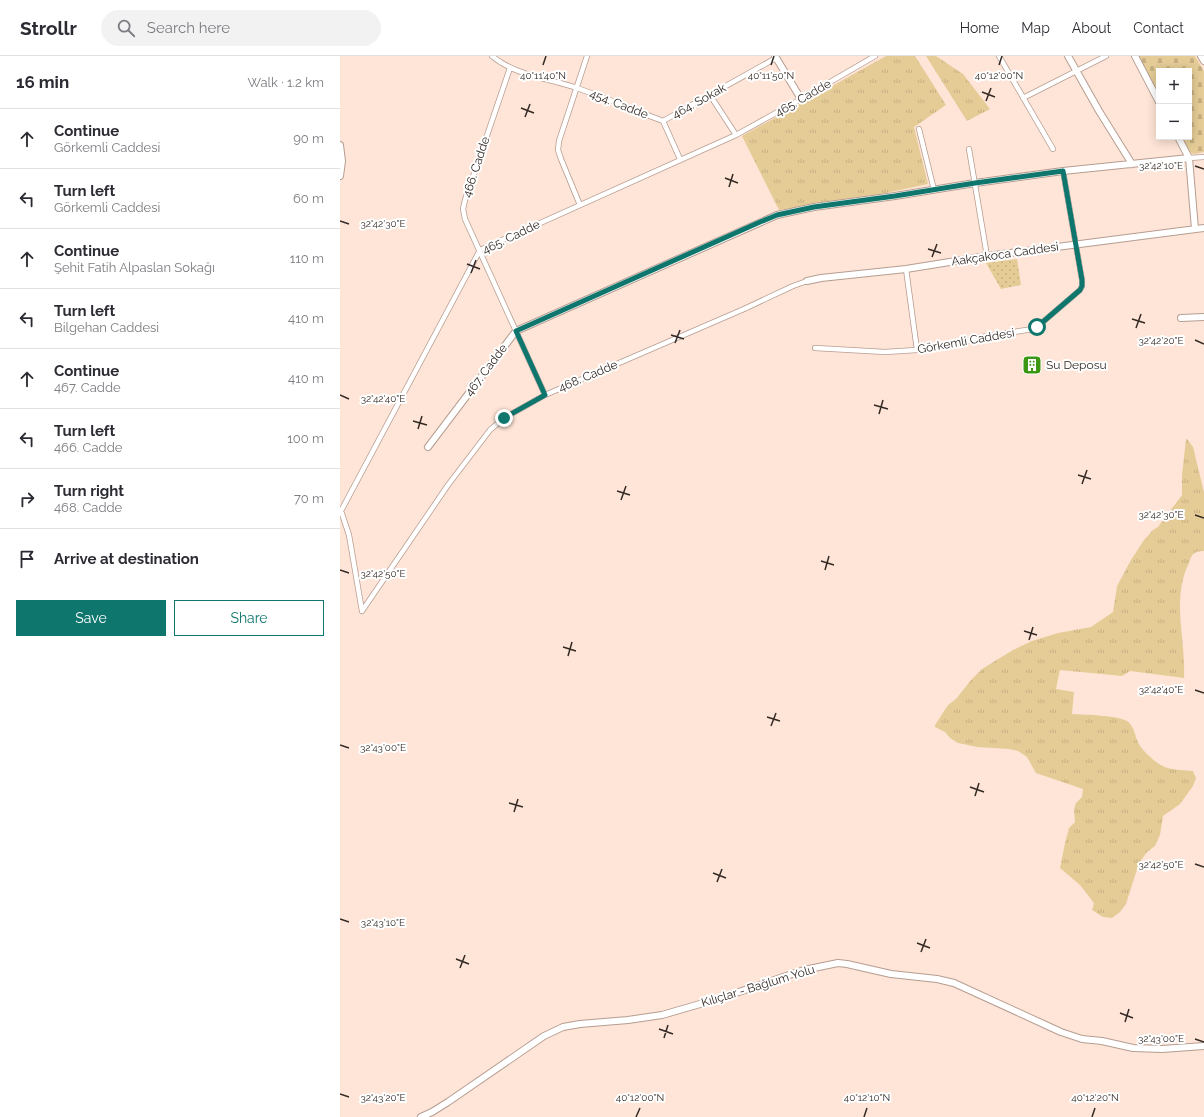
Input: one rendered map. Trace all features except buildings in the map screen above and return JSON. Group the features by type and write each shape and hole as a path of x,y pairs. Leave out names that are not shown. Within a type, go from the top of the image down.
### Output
{"street":[{"name":"454. Cadde","path":"492,56 510,68 524,74 576,88 663,121 680,159"},
{"path":"580,205 558,150 559,141 587,56"},
{"name":"465. Cadde","path":"362,611 349,535 341,511 480,250 736,135 802,99 875,56"},
{"path":"999,56 1053,149"},
{"path":"1068,56 1132,164"},
{"path":"1023,98 1106,56"},
{"path":"1135,56 1156,96"},
{"path":"1201,56 1204,61"},
{"path":"775,57 802,99"},
{"name":"464. Sokak","path":"663,121 775,57"},
{"name":"466. Cadde","path":"510,68 465,200 464,209 466,219 545,395"},
{"path":"710,95 736,135"},
{"path":"919,129 934,190"},
{"path":"1180,140 1189,158 1195,229"},
{"path":"340,145 342,161 340,176"},
{"path":"969,149 986,256"},
{"path":"1189,158 1204,157"},
{"name":"467. Cadde","path":"428,447 516,331 777,215 814,207 975,183 1063,171 1189,158"},
{"path":"1063,171 1076,245"},
{"name":"Aakçakoca Caddesi","path":"807,281 821,278 906,269 986,256 1204,228"},
{"name":"Görkemli Caddesi","path":"815,348 885,352 917,350 1037,327 1080,290 1082,286 1076,245"},
{"path":"906,269 917,350"},
{"name":"468. Cadde","path":"362,611 448,485 490,430 504,418 545,395 807,281"},
{"path":"1181,318 1204,317"},
{"name":"Kılıçlar - Bağlum Yolu","path":"421,1117 448,1102 544,1036 563,1027 662,1016 804,970 838,964 847,964 890,974 937,979 954,983 1061,1032 1082,1040 1102,1041 1133,1048 1162,1049 1204,1046"}],"green space":[{"path":"886,56 915,56 946,105 914,127 928,184 872,196 779,210 742,136"},
{"path":"926,56 936,56 963,74 990,109 967,121"},
{"path":"1138,56 1195,56 1204,71 1204,152 1194,154 1189,152 1183,140 1192,140 1192,68 1156,68 1156,89"},
{"path":"1017,259 1021,285 1001,289 986,263"},
{"path":"1186,439 1193,447 1204,492 1204,551 1196,552 1191,557 1181,591 1180,620 1184,678 1130,671 1122,676 1060,670 1056,689 1074,692 1072,714 1108,716 1127,721 1132,727 1140,746 1154,760 1164,767 1193,771 1196,778 1193,786 1180,804 1163,816 1160,835 1155,846 1147,852 1139,863 1126,904 1120,912 1112,918 1103,917 1092,910 1094,903 1080,885 1060,868 1069,828 1075,822 1074,809 1076,803 1082,797 1083,789 1036,773 1027,757 1018,751 977,747 958,743 950,738 945,732 935,727 935,725 948,705 956,699 982,669 1013,650 1032,641 1058,633 1091,627 1113,612 1117,586 1131,560 1144,540 1153,530 1158,527 1182,495 1182,475"}],"place":[{"name":"Su Deposu","path":"1032,365"}],"route":[{"path":"504,418 545,395 516,331 760,222 777,215 814,207 1063,171 1082,286 1080,290 1066,303 1037,327"}]}
